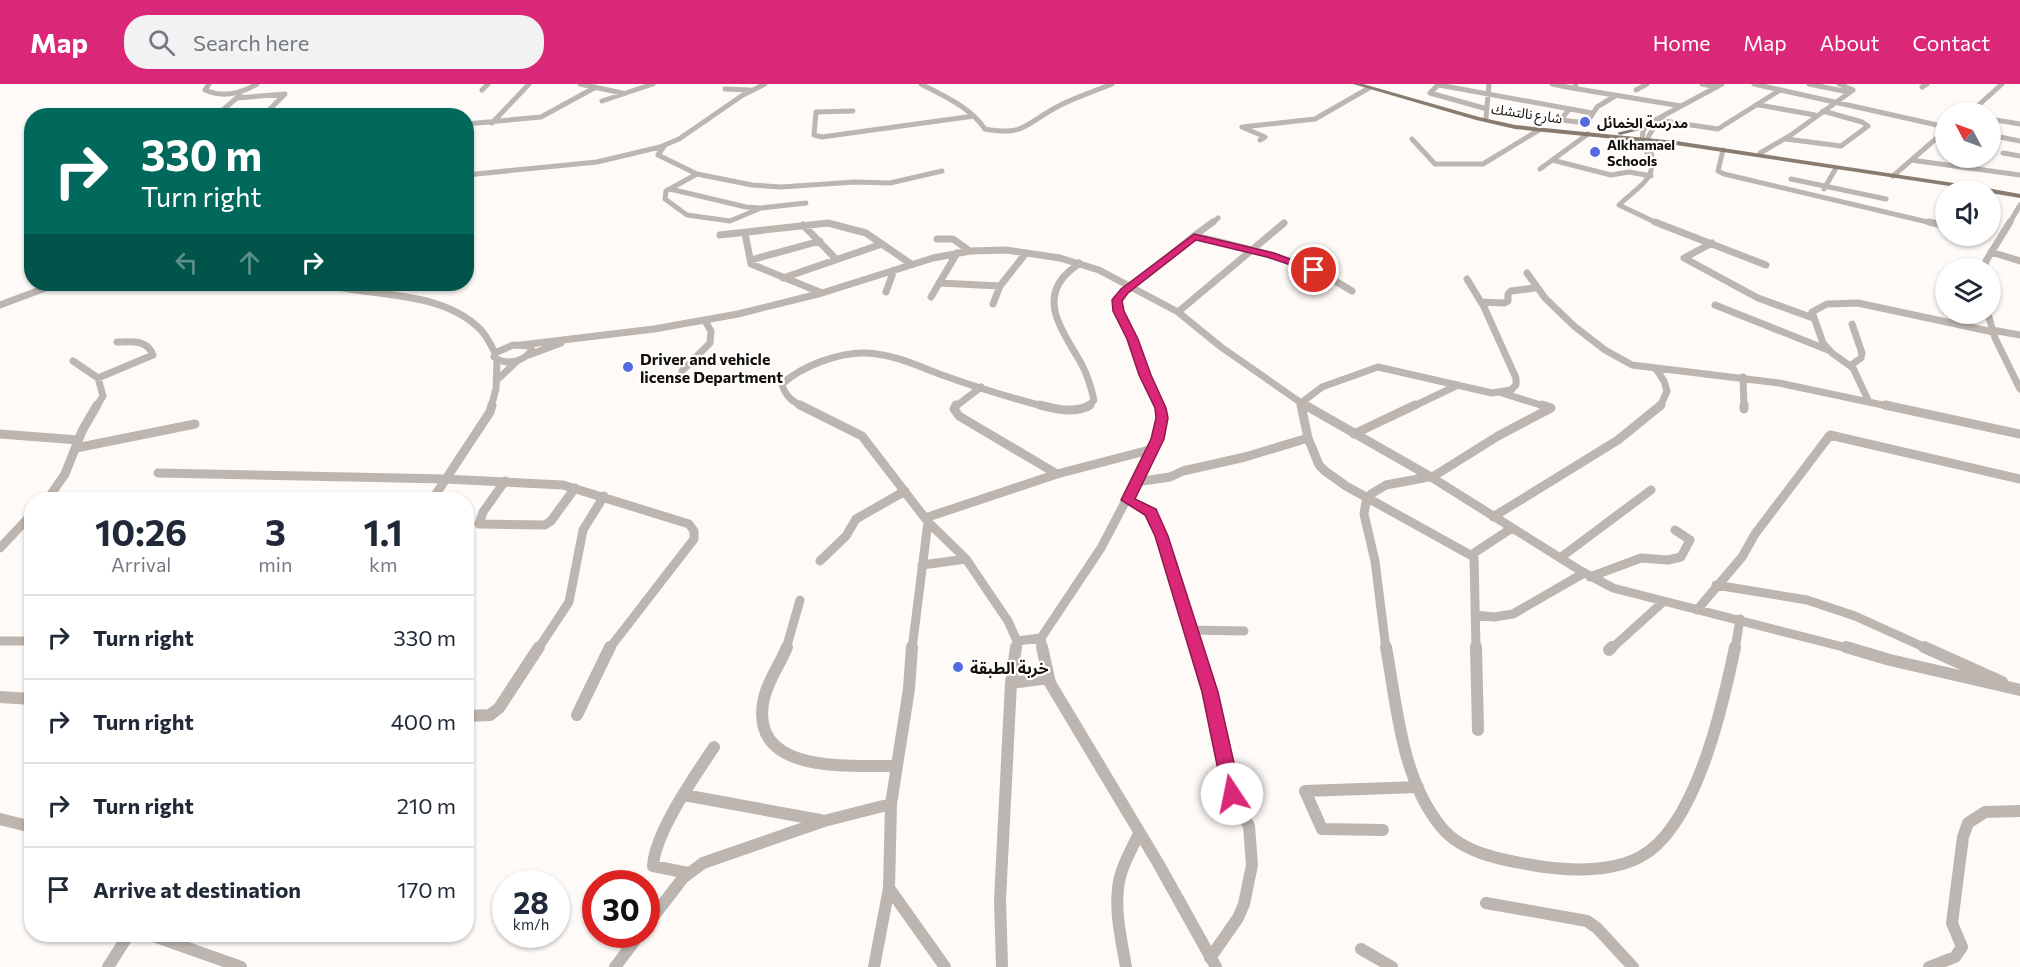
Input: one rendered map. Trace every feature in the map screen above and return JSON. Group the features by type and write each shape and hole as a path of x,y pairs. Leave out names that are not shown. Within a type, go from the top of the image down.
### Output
{"main road":[{"name":"شارع نالتشك","path":"1356,84 1486,118 1532,127 1760,153 1935,183"},
{"name":"شارع نالتشك","path":"1367,86 1489,122 1539,130 1603,134"},
{"path":"1603,134 1624,132 1652,125 1676,142"},
{"path":"1603,134 1649,149 1676,142"},
{"name":"شارع نالتشك","path":"1676,142 1876,173"},
{"name":"شارع نالتشك","path":"2001,193 2020,196"}],"street":[{"path":"209,84 205,90 210,93 244,92"},
{"path":"225,108 257,84"},
{"path":"482,90 488,84"},
{"path":"492,123 529,84"},
{"path":"580,84 622,93"},
{"path":"602,101 653,84"},
{"path":"474,174 597,162 665,145 679,139 765,84"},
{"path":"921,84 951,99 975,117 987,130 1015,131 1040,119 1054,108 1112,84"},
{"path":"1487,110 1430,93 1439,84 1592,113"},
{"path":"1486,118 1489,84"},
{"path":"1552,84 1682,106"},
{"path":"1572,88 1581,84"},
{"path":"1636,90 1647,84"},
{"path":"1702,84 1720,86"},
{"path":"1754,84 1935,125"},
{"path":"1809,84 1850,92"},
{"path":"1760,153 1786,139 1853,88 1839,84"},
{"path":"1982,102 2002,84"},
{"path":"474,124 544,116 597,86"},
{"path":"1260,140 1265,137 1242,127 1315,119 1367,86"},
{"path":"1720,86 1652,125 1644,138 1654,160 1651,176 1619,205 1766,265"},
{"path":"725,89 754,90"},
{"path":"1652,125 1718,129 1780,90"},
{"path":"237,98 285,94 271,108"},
{"path":"1569,109 1561,119 1563,121 1587,123 1592,113 1615,96"},
{"path":"1759,105 1815,116"},
{"path":"854,111 816,112 814,135 822,137 975,117"},
{"path":"1786,139 1841,146 1868,126 1862,122 1822,111"},
{"path":"2001,121 2020,124"},
{"path":"1412,139 1435,164 1477,165 1489,161 1539,130"},
{"path":"1540,169 1588,134"},
{"path":"2001,137 2020,141"},
{"path":"1893,176 1935,138"},
{"path":"665,145 658,155 697,174 722,181 781,187 855,182 890,183 942,171"},
{"path":"1724,150 1718,171 1721,173 1935,223"},
{"path":"2003,153 2020,156"},
{"path":"1552,160 1611,175 1631,172 1651,176"},
{"path":"1911,160 2020,175"},
{"path":"1820,196 1836,168"},
{"path":"697,174 666,191 665,199 680,212 687,215 733,220 762,208"},
{"path":"1791,179 1886,199"},
{"path":"670,189 720,203 762,208 806,203"},
{"path":"2001,236 2020,205"},
{"path":"1213,963 1158,863 1048,678 1041,638 1083,578 1128,500 1154,449 1161,427 1162,413 1117,303 1117,298 1218,218"},
{"path":"720,235 828,223 866,233 911,264"},
{"path":"1178,312 1284,223"},
{"path":"803,225 836,259"},
{"path":"745,233 751,260 755,267 822,293"},
{"path":"1194,237 1304,266 1333,279 1352,291"},
{"path":"937,239 953,239 970,251"},
{"path":"751,260 820,241"},
{"path":"1712,243 1684,258 1758,298 1813,318"},
{"path":"783,278 882,244"},
{"path":"1988,258 1995,246"},
{"path":"496,357 517,345 705,321 822,293 911,264 957,253 970,251 1026,253 1079,263 1105,273 1178,312 1221,347 1300,403 1431,477 1587,575 1619,590 1913,666 2019,690"},
{"path":"1991,252 2020,261"},
{"path":"931,297 957,253"},
{"path":"993,304 1000,286 1026,253"},
{"path":"1002,967 1000,900 1011,683 1017,641 1008,621 966,559 926,520 862,435 793,402 784,393 782,384 804,370 845,356 866,353 895,358 1045,407 1080,410 1093,403 1094,396 1053,306 1059,284 1071,268 1079,263"},
{"path":"886,292 894,270"},
{"path":"1527,273 1534,288 1546,302 1616,358 1632,365 1779,383 2020,434"},
{"path":"1467,279 1481,302 1517,380 1514,388 1502,393"},
{"path":"939,283 1000,286"},
{"path":"1481,302 1504,303 1508,301 1508,294 1511,291 1534,288"},
{"path":"0,305 37,291"},
{"path":"353,291 450,307 469,316 491,342 496,357 494,399 486,418 437,492"},
{"path":"1828,350 1812,312 1815,308 1840,302 2020,335"},
{"path":"1715,305 1828,350 1851,365 1860,378 1869,402"},
{"path":"682,371 710,343 711,331 705,321"},
{"path":"1851,365 1861,358 1862,353 1852,324"},
{"path":"1991,324 2020,389"},
{"path":"496,380 519,360 574,339"},
{"path":"98,378 153,355 151,348 146,344 117,342"},
{"path":"491,342 529,346 532,350 529,355"},
{"path":"496,357 519,360"},
{"path":"52,492 65,474 77,444 102,402 103,390 98,378 73,361"},
{"path":"1300,403 1321,388 1378,367 1502,393 1551,408 1513,427 1431,477 1386,486 1368,499 1365,515 1373,552 1380,618 1409,758 1418,787 1442,828 1454,839 1478,850 1523,864 1556,868 1616,864 1640,858 1660,842 1680,814 1704,762 1723,704 1740,620"},
{"path":"1493,517 1624,436 1650,415 1668,395 1663,379 1656,369"},
{"path":"2011,371 2020,372"},
{"path":"1743,377 1744,409"},
{"path":"1354,434 1458,385"},
{"path":"981,387 955,406 954,410 959,416 1057,474"},
{"path":"1300,403 1308,438 1323,469 1368,499 1471,555 1475,560 1478,730"},
{"path":"0,434 77,444 195,424"},
{"path":"1697,610 1742,557 1755,534 1830,435 2020,479"},
{"path":"1136,482 1170,477 1183,471 1245,457 1308,438"},
{"path":"926,520 1057,474 1154,449"},
{"path":"158,473 564,484 686,522 692,526 694,539 607,652 577,715"},
{"path":"506,481 483,512 479,524 545,525 551,521 575,488"},
{"path":"1560,558 1651,490"},
{"path":"820,561 846,536 856,519 905,491"},
{"path":"474,716 490,715 500,708 569,602 583,530 604,496"},
{"path":"1128,500 1153,515 1215,709 1232,794 1249,826 1252,862 1244,904 1213,963"},
{"path":"874,967 889,888 891,804 909,689 926,520"},
{"path":"0,548 24,522"},
{"path":"1471,555 1512,528"},
{"path":"1475,615 1513,614 1587,575 1641,558 1668,560 1681,557 1690,540 1675,530"},
{"path":"922,565 966,559"},
{"path":"1716,585 1795,596 1817,603 1866,621 2019,690"},
{"path":"800,600 791,635 763,704 762,723 765,735 773,746 797,760 896,766"},
{"path":"1609,650 1663,602"},
{"path":"1190,630 1244,631"},
{"path":"1017,641 1041,638"},
{"path":"0,640 24,641"},
{"path":"1011,683 1048,678"},
{"path":"0,697 24,698"},
{"path":"688,873 658,868 651,862 666,826 714,747"},
{"path":"1383,830 1322,829 1305,791 1418,787"},
{"path":"684,795 824,821"},
{"path":"660,908 688,873 711,859 824,821 891,804"},
{"path":"1929,967 1955,957 1962,947 1952,922 1963,837 1968,823 1985,812 2020,811"},
{"path":"0,819 24,825"},
{"path":"1126,967 1120,923 1119,886 1122,872 1139,833"},
{"path":"889,888 945,967"},
{"path":"1486,903 1587,921 1597,928 1633,967"},
{"path":"108,967 124,942"},
{"path":"171,942 241,967"},
{"path":"615,967 629,948"},
{"path":"1361,949 1392,967"}],"place":[{"name":"مدرسة الخمائل","path":"1585,122"},
{"name":"Alkhamael Schools","path":"1595,152"},
{"name":"Driver and vehicle license Department","path":"628,367"},
{"name":"خربة الطبقة","path":"958,667"}],"route":[{"path":"1232,794 1215,709 1155,518 1151,512 1128,500 1158,439 1162,413 1117,308 1117,298 1194,237 1270,255 1314,270"}]}
